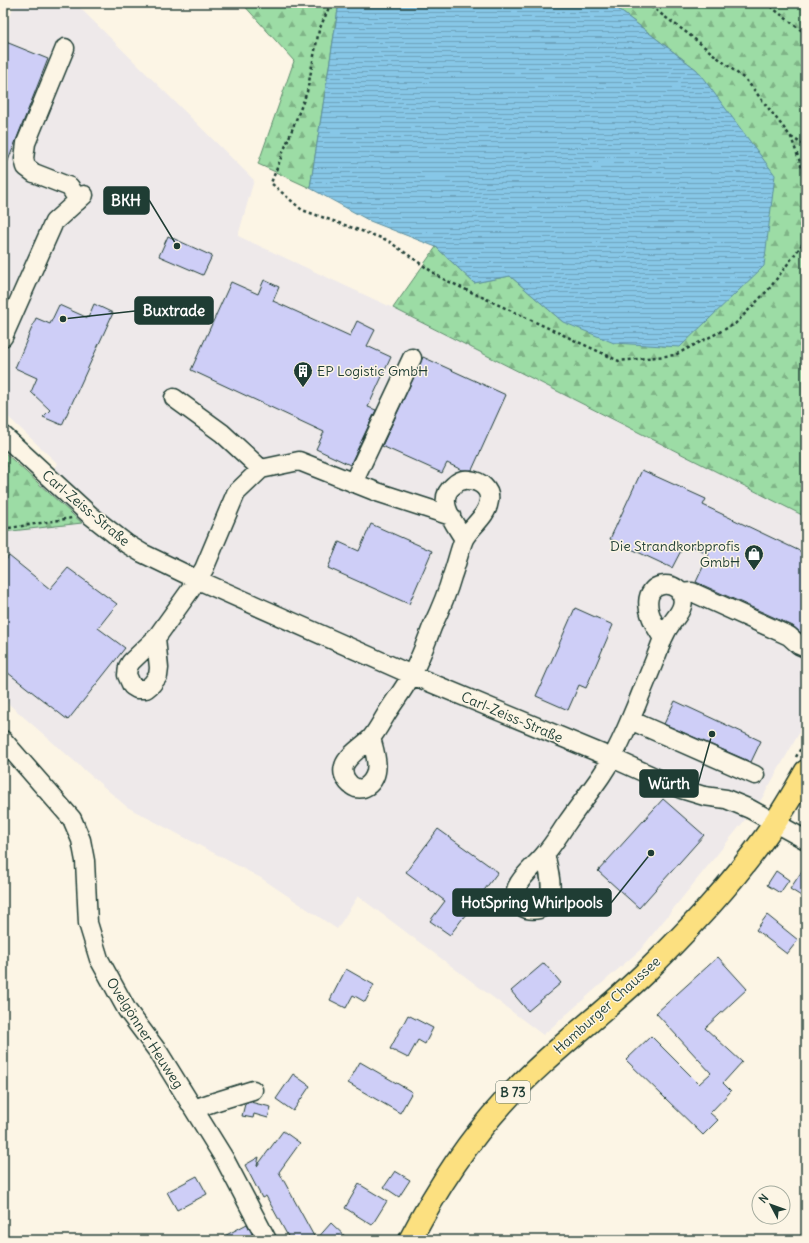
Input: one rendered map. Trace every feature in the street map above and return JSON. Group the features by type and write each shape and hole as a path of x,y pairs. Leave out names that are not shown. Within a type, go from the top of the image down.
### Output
{"main road":[{"name":"Hamburger Chaussee","path":"410,1240 425,1210 480,1129 505,1101 554,1052 627,990 689,929 732,881 775,822 806,771"}],"street":[{"path":"3,337 54,222 81,198 70,188 34,173 26,167 24,159 26,143 65,48"},
{"path":"353,483 412,358"},
{"path":"174,398 222,433 261,469"},
{"name":"Carl-Zeiss-Straße","path":"3,435 90,515 127,544 198,580 412,675 612,758 681,789 695,794 731,801 750,809 806,840"},
{"path":"156,638 198,580 210,556 236,493 261,469 299,461 377,492 451,516"},
{"path":"371,738 412,675 446,595 464,539 487,510 490,500 488,491 477,481 463,480 457,482 449,489 445,498 447,508 464,539"},
{"path":"545,854 601,776 612,758 630,720 663,638 682,606 680,593 674,587 665,585 657,586 651,591 648,599 648,607 651,618 663,638"},
{"path":"680,593 692,592 789,636 799,645 806,648"},
{"path":"630,720 754,775"},
{"name":"Ovelgönner Heuweg","path":"3,740 72,819 81,840 85,862 88,923 99,959 127,1010 159,1053 224,1158 267,1240"},
{"path":"194,1109 253,1090"}],"path":[{"path":"331,3 319,30 307,92 271,183 302,210 387,240 441,278 619,361 675,355 735,324 769,289 804,242 806,200"},
{"path":"646,3 747,81 791,137 806,179"},
{"path":"766,3 806,34"},
{"path":"791,137 806,146"},
{"path":"3,529 90,515"}],"shaded area":[{"path":"15,3 75,3 254,180 238,236 393,308 806,517 806,721 761,800 640,950 543,1035 358,896 337,929 261,878 127,807 3,699 3,521 58,464 3,412 3,34"}],"green space":[{"path":"242,3 339,3 310,188 258,164 294,61"},
{"path":"610,3 806,3 806,517 393,308 436,247 474,283 510,276 563,322 697,70"},
{"path":"3,451 82,523 3,532"}],"water":[{"path":"339,3 610,3 697,70 775,175 764,266 680,347 614,343 563,322 510,276 474,283 436,247 370,221 310,188"}],"building":[{"path":"6,42 48,59 4,171 3,49"},
{"path":"168,236 212,256 203,275 159,256"},
{"name":"EP Logistic GmbH","path":"264,280 279,287 273,301 350,336 357,321 375,330 367,346 391,357 368,407 376,410 350,465 316,449 324,432 191,370 231,282 258,294"},
{"path":"94,304 113,313 62,425 43,417 50,410 31,392 37,378 15,368 36,318 50,324 59,305 88,318"},
{"path":"423,357 506,395 472,470 462,470 447,463 442,473 382,446"},
{"path":"642,470 706,499 703,505 806,554 806,623 801,633 793,626 696,582 709,554 685,543 672,568 610,539"},
{"path":"371,524 432,551 409,604 328,568 339,542 359,551"},
{"path":"9,556 50,589 68,568 117,604 98,628 125,648 68,720 3,669 3,564"},
{"path":"575,608 613,625 586,688 579,685 568,710 536,696"},
{"path":"675,701 761,741 751,762 664,724"},
{"path":"663,799 704,835 639,908 598,871"},
{"path":"438,829 498,872 450,935 430,921 445,901 406,872"},
{"path":"806,865 806,899 790,889"},
{"path":"776,871 789,880 780,893 767,885"},
{"path":"767,915 798,940 787,954 756,930"},
{"path":"718,957 747,989 705,1028 742,1062 723,1083 731,1091 710,1113 718,1120 703,1135 626,1060 651,1036 699,1084 711,1073 656,1013"},
{"path":"544,963 561,983 528,1011 511,991"},
{"path":"346,969 374,985 365,1002 353,995 346,1008 330,1000"},
{"path":"408,1015 433,1028 425,1044 418,1040 408,1058 390,1049"},
{"path":"360,1062 412,1092 400,1113 348,1083"},
{"path":"293,1074 310,1086 293,1111 276,1099"},
{"path":"250,1102 271,1107 268,1118 254,1114 253,1118 242,1116 245,1104"},
{"path":"283,1131 300,1143 279,1172 316,1240 290,1240 266,1196 262,1198 245,1165 259,1157 257,1166"},
{"path":"395,1171 410,1180 399,1197 384,1187"},
{"path":"197,1176 207,1194 177,1210 167,1192"},
{"path":"359,1184 387,1201 372,1225 345,1208"},
{"path":"331,1223 349,1240 316,1240"},
{"path":"247,1224 255,1240 217,1240"}],"place":[{"name":"BKH","path":"177,246"},
{"name":"Buxtrade","path":"63,319"},
{"name":"EP Logistic GmbH","path":"303,388"},
{"name":"Die Strandkorbprofis GmbH","path":"754,571"},
{"name":"Würth","path":"712,734"},
{"name":"HotSpring Whirlpools","path":"651,853"}]}
